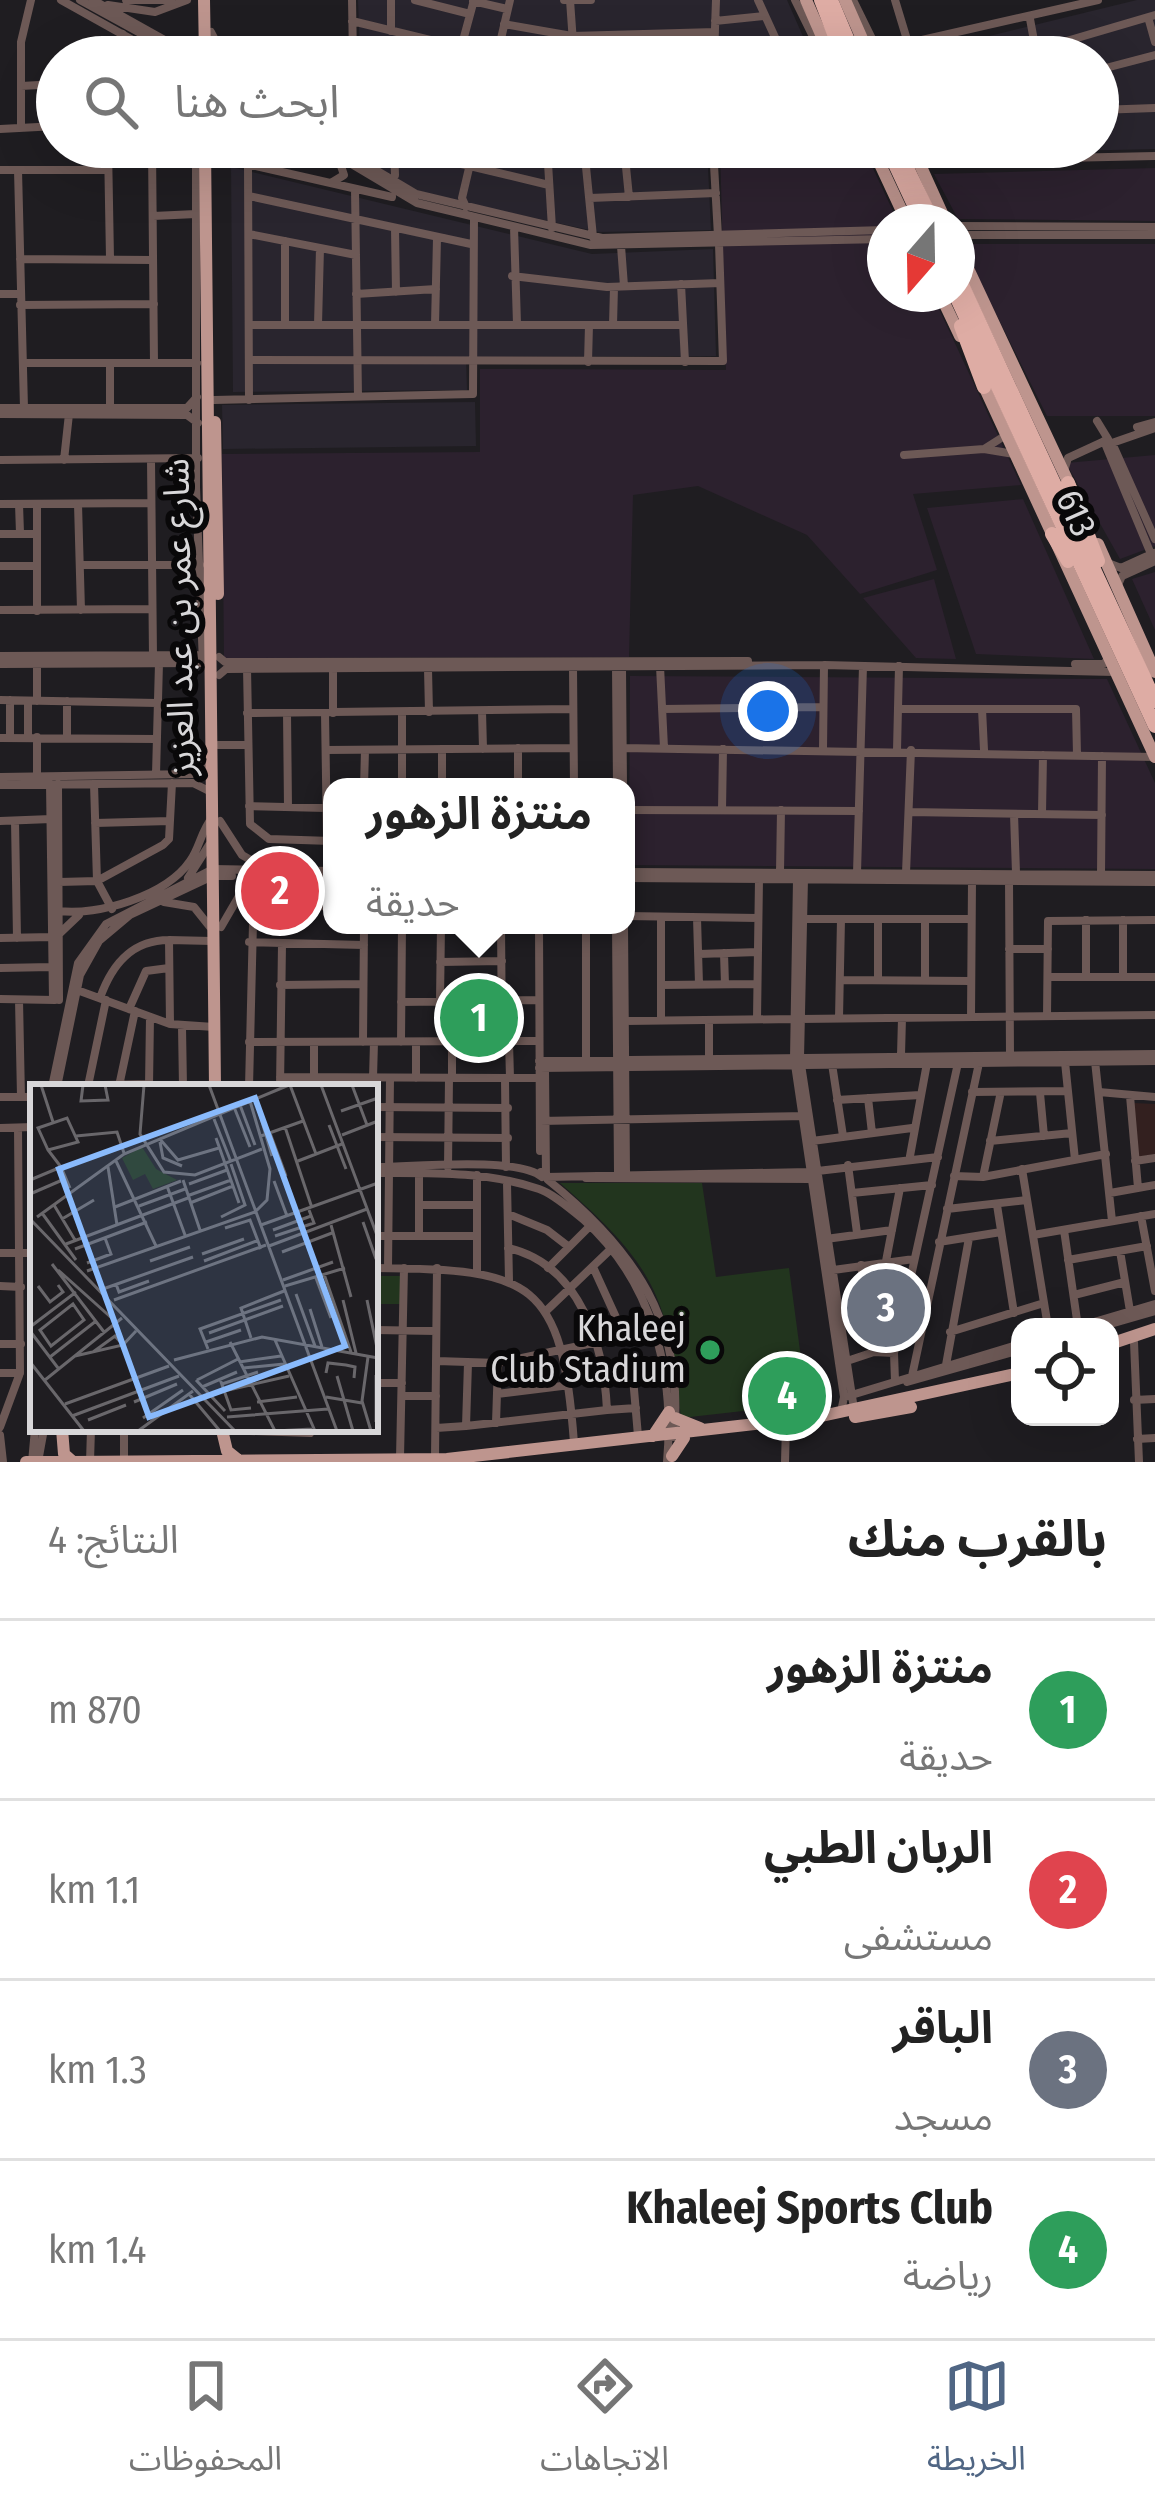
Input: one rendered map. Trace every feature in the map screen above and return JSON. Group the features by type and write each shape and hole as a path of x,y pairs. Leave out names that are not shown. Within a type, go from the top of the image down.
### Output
{"highway":[{"path":"824,2 836,36"},
{"path":"824,2 843,36"},
{"path":"896,168 905,204"},
{"path":"905,168 931,204"},
{"path":"955,312 984,387"},
{"name":"613","path":"956,312 1122,670 1155,726"},
{"name":"613","path":"975,312 1152,695"},
{"path":"1066,478 1152,695"},
{"path":"1052,534 1122,670"}],"main road":[{"path":"208,0 208,36"},
{"path":"806,0 818,36"},
{"path":"849,0 867,36"},
{"name":"شارع عمر بن عبد العزيز","path":"208,168 212,794 221,927 218,1084"},
{"name":"شارع عمر بن عبد العزيز","path":"208,168 217,544 211,661 218,745 215,822"},
{"path":"883,168 901,204"},
{"path":"926,168 937,204"},
{"path":"975,268 1155,672"},
{"name":"613","path":"984,387 1109,656 1122,670 1155,757"},
{"name":"شارع عمر بن عبد العزيز","path":"217,873 218,1084"},
{"path":"1119,1345 1155,1332"},
{"path":"1119,1344 1155,1332"},
{"path":"32,1462 435,1460 673,1430 706,1431 1011,1377"},
{"path":"490,1462 673,1430 877,1415 1011,1378"},
{"path":"645,1436 673,1430"},
{"path":"671,1460 673,1430"},
{"path":"62,1432 64,1454 72,1462"},
{"path":"196,1461 210,1454 219,1432"},
{"path":"219,1432 227,1451 247,1461"}],"street":[{"path":"21,128 21,42 31,0"},
{"path":"61,0 106,14 138,36"},
{"path":"94,0 155,12 187,0"},
{"path":"94,0 141,36"},
{"path":"126,0 171,0"},
{"path":"352,0 352,36"},
{"path":"391,0 392,31"},
{"path":"415,0 470,14"},
{"path":"572,36 568,0 591,0"},
{"path":"715,36 716,0"},
{"path":"758,0 776,36"},
{"path":"795,0 814,36"},
{"path":"895,0 910,36"},
{"path":"943,36 1098,0"},
{"path":"464,36 474,1 509,4 502,36"},
{"path":"78,4 127,36"},
{"path":"504,24 572,36 613,35 715,27 765,16"},
{"path":"1091,36 1152,16 1155,42"},
{"path":"1030,19 1033,36"},
{"path":"352,21 412,36"},
{"path":"202,36 208,28 212,36"},
{"path":"1119,64 1155,55"},
{"path":"21,86 36,85"},
{"path":"1119,109 1155,107"},
{"path":"0,129 36,127"},
{"path":"1119,158 1155,157"},
{"path":"0,170 54,168"},
{"path":"108,168 110,258"},
{"path":"152,168 154,363"},
{"path":"196,168 200,625 211,661 226,669 824,665 1122,670"},
{"path":"195,193 203,168"},
{"path":"248,168 249,400"},
{"path":"264,168 514,227 620,246 867,235"},
{"path":"330,184 344,173 343,168"},
{"path":"364,168 417,203"},
{"path":"370,168 392,181 466,207 593,237 718,240"},
{"path":"392,181 393,168"},
{"path":"466,207 461,200 469,168"},
{"path":"477,168 549,185"},
{"path":"548,168 552,228"},
{"path":"586,168 593,237"},
{"path":"626,168 629,197"},
{"path":"249,360 724,361 715,168"},
{"path":"18,170 24,408"},
{"path":"355,189 358,396"},
{"path":"590,198 716,193"},
{"path":"249,196 472,244"},
{"path":"444,210 446,205 485,212"},
{"path":"153,216 196,214"},
{"path":"214,400 470,395 475,363 473,218"},
{"path":"514,227 517,324"},
{"path":"395,228 396,292"},
{"path":"975,236 1155,231"},
{"path":"249,234 356,255"},
{"path":"435,325 437,238"},
{"path":"285,241 285,325"},
{"path":"614,325 620,246"},
{"path":"318,326 320,248"},
{"path":"20,260 154,260"},
{"path":"196,301 205,275"},
{"path":"512,276 619,287 720,283"},
{"path":"681,284 685,362"},
{"path":"356,294 436,289"},
{"path":"0,294 19,300 154,304"},
{"path":"249,325 683,325"},
{"path":"588,362 590,325"},
{"path":"24,363 197,363"},
{"path":"110,363 110,408"},
{"path":"187,411 198,395"},
{"path":"0,411 187,411"},
{"path":"0,411 187,411 198,423"},
{"path":"64,460 69,413"},
{"path":"1097,421 1155,538"},
{"path":"1066,478 1068,458 1155,425"},
{"path":"904,454 984,448 1002,440 1005,428"},
{"path":"984,448 1019,459"},
{"path":"0,460 198,458"},
{"path":"151,460 156,774"},
{"path":"197,475 212,542 217,544"},
{"path":"78,503 81,610"},
{"path":"0,504 150,503"},
{"path":"19,504 20,533"},
{"path":"37,504 37,611"},
{"path":"1144,518 1154,559"},
{"path":"0,534 36,533"},
{"path":"1103,556 1116,568 1154,559"},
{"path":"1118,592 1122,577 1154,559"},
{"path":"80,565 200,566"},
{"path":"0,566 35,566"},
{"path":"200,625 210,592"},
{"path":"0,610 152,609"},
{"path":"36,664 70,656"},
{"path":"2,659 1104,664 1109,656"},
{"path":"2,659 36,664 156,659"},
{"path":"248,669 273,662"},
{"path":"36,664 33,737 37,777"},
{"path":"619,665 621,778"},
{"path":"619,665 620,778"},
{"path":"823,749 824,665"},
{"path":"660,666 664,748"},
{"path":"857,873 863,666"},
{"path":"897,750 899,666"},
{"path":"573,667 574,778"},
{"path":"248,669 249,806 256,833 268,839 323,841"},
{"path":"326,778 333,669"},
{"path":"428,669 429,712"},
{"path":"157,739 5,738 5,700 158,703"},
{"path":"67,701 67,737"},
{"path":"662,709 824,707"},
{"path":"247,713 573,709"},
{"path":"900,709 1076,709 1077,755"},
{"path":"982,709 984,750"},
{"path":"482,711 483,749"},
{"path":"402,712 402,778"},
{"path":"286,713 288,807"},
{"path":"218,745 248,745"},
{"path":"518,748 518,778"},
{"path":"326,750 574,748"},
{"path":"623,748 984,750 1155,757"},
{"path":"442,749 442,778"},
{"path":"722,810 723,749"},
{"path":"850,756 861,749"},
{"path":"364,778 365,750"},
{"path":"906,873 911,750"},
{"path":"1042,814 1043,754"},
{"path":"1101,875 1102,756"},
{"path":"0,781 172,783 200,778 212,761"},
{"path":"0,781 156,774 200,778 212,794"},
{"path":"59,882 97,881 164,845 172,783"},
{"path":"54,784 51,819 60,1000 56,1084"},
{"path":"54,784 59,911 53,968 60,1000"},
{"path":"94,784 97,881 112,909"},
{"path":"249,806 323,808"},
{"path":"635,810 860,811"},
{"path":"780,872 781,811"},
{"path":"909,812 1102,814"},
{"path":"1010,1055 1014,814"},
{"path":"0,821 51,819"},
{"path":"15,820 17,938"},
{"path":"95,823 170,821"},
{"path":"215,822 242,855 272,874"},
{"path":"185,882 206,851 215,822"},
{"path":"59,911 79,915 112,909 174,876 215,822"},
{"path":"60,1000 96,933 129,908 217,873 323,874"},
{"path":"57,1084 76,990 99,941 120,922 217,873"},
{"path":"635,875 906,873 1155,879"},
{"path":"221,927 239,896 272,874"},
{"path":"635,875 972,880 1101,875 1155,879"},
{"path":"757,1019 759,879"},
{"path":"798,1018 801,879"},
{"path":"801,879 798,1061 847,1403"},
{"path":"970,1017 972,880"},
{"path":"156,904 194,907 214,941"},
{"path":"247,1084 253,922 269,907 323,906"},
{"path":"0,938 56,936 79,915"},
{"path":"635,917 758,917"},
{"path":"661,918 661,1020"},
{"path":"697,918 699,984"},
{"path":"803,919 971,919"},
{"path":"839,1018 841,919"},
{"path":"878,919 878,979"},
{"path":"925,919 925,979"},
{"path":"1047,1016 1048,920 1152,920 1155,935"},
{"path":"1086,920 1086,977"},
{"path":"1123,920 1123,977"},
{"path":"362,1042 364,934"},
{"path":"401,1042 402,934"},
{"path":"440,1002 441,934"},
{"path":"501,934 506,1167"},
{"path":"539,934 538,1041 545,1178"},
{"path":"586,934 587,1063"},
{"path":"620,934 625,1021 621,1064"},
{"path":"620,934 622,1172"},
{"path":"88,1084 103,999 133,948 148,940 214,941"},
{"path":"170,940 170,1024"},
{"path":"249,942 364,945"},
{"path":"282,944 280,1083 507,1078 541,1067 587,1063 901,1055 979,1063 1155,1057"},
{"path":"1009,949 1048,949"},
{"path":"699,954 758,952"},
{"path":"724,953 724,984"},
{"path":"440,962 502,962"},
{"path":"0,968 53,968"},
{"path":"119,1084 132,1010 146,971 169,968"},
{"path":"1048,977 1155,977"},
{"path":"840,980 971,981"},
{"path":"661,985 757,983"},
{"path":"280,985 363,984"},
{"path":"76,990 170,1024 214,1027"},
{"path":"0,999 60,1000"},
{"path":"20,1000 20,1097"},
{"path":"401,1002 539,1000"},
{"path":"448,1167 458,1001"},
{"path":"625,1021 1155,1015"},
{"path":"149,1016 149,1084"},
{"path":"901,1055 902,1018"},
{"path":"709,1020 710,1059"},
{"path":"182,1027 183,1084"},
{"path":"249,1042 538,1041"},
{"path":"314,1042 314,1082"},
{"path":"373,1078 374,1042"},
{"path":"416,1042 416,1078"},
{"path":"621,1064 710,1059 927,1063 1010,1055 1155,1057"},
{"path":"895,1381 894,1353 959,1059"},
{"path":"1095,1061 1112,1221"},
{"path":"1065,1062 1075,1160"},
{"path":"910,1156 927,1063"},
{"path":"912,1376 979,1063"},
{"path":"832,1064 843,1136"},
{"path":"388,1268 390,1078"},
{"path":"972,1092 1000,1096 1066,1091"},
{"path":"1099,1092 1155,1097"},
{"path":"1040,1093 1044,1136"},
{"path":"837,1100 920,1095"},
{"path":"982,1177 1000,1096"},
{"path":"1130,1096 1138,1188"},
{"path":"0,1097 30,1097"},
{"path":"868,1098 872,1133"},
{"path":"378,1107 508,1108"},
{"path":"542,1121 806,1118"},
{"path":"806,1118 847,1403"},
{"path":"0,1128 30,1127"},
{"path":"3,1462 0,1431 5,1402 20,1373 18,1128"},
{"path":"812,1141 912,1128"},
{"path":"990,1141 1072,1133"},
{"path":"378,1137 508,1138"},
{"path":"954,1176 982,1177 1106,1154"},
{"path":"545,1178 783,1182 910,1156 938,1157"},
{"path":"1136,1162 1155,1158"},
{"path":"848,1166 857,1233"},
{"path":"378,1170 506,1167 534,1170 545,1178 615,1246 652,1295 674,1382 673,1430"},
{"path":"1022,1169 1046,1318"},
{"path":"389,1170 477,1175 540,1189 615,1246 645,1297 673,1430"},
{"path":"540,1189 537,1182 545,1178 622,1172 813,1175"},
{"path":"419,1173 419,1236"},
{"path":"477,1175 477,1272"},
{"path":"507,1183 509,1281"},
{"path":"852,1193 932,1185"},
{"path":"1110,1192 1155,1185"},
{"path":"886,1262 899,1188"},
{"path":"947,1209 1027,1200"},
{"path":"419,1205 477,1205"},
{"path":"997,1205 1014,1313"},
{"path":"378,1206 388,1207"},
{"path":"508,1214 547,1229 569,1247"},
{"path":"1033,1235 1155,1214"},
{"path":"1142,1216 1155,1291"},
{"path":"548,1268 590,1226"},
{"path":"826,1239 892,1230"},
{"path":"1064,1230 1077,1318"},
{"path":"940,1242 1001,1232"},
{"path":"378,1236 477,1236"},
{"path":"946,1365 969,1238"},
{"path":"545,1312 615,1246"},
{"path":"1068,1260 1147,1246"},
{"path":"508,1248 548,1268 568,1290 599,1344 607,1410"},
{"path":"1120,1251 1130,1311"},
{"path":"0,1253 30,1253"},
{"path":"828,1271 914,1259"},
{"path":"861,1265 874,1352"},
{"path":"593,1267 626,1337"},
{"path":"378,1268 477,1272 509,1281 545,1312 565,1351 574,1443"},
{"path":"400,1460 404,1268"},
{"path":"435,1460 437,1268"},
{"path":"1073,1295 1125,1282"},
{"path":"0,1286 21,1287"},
{"path":"866,1294 909,1290"},
{"path":"949,1333 1044,1303"},
{"path":"1107,1318 1155,1308"},
{"path":"1119,1320 1155,1308"},
{"path":"378,1330 436,1331"},
{"path":"437,1361 498,1363 655,1330"},
{"path":"1134,1342 1139,1462"},
{"path":"0,1344 21,1344"},
{"path":"847,1403 861,1391 1011,1349"},
{"path":"861,1391 866,1394 1011,1350"},
{"path":"844,1362 874,1352 894,1353"},
{"path":"605,1371 661,1360"},
{"path":"466,1426 468,1363"},
{"path":"496,1423 498,1363"},
{"path":"632,1366 635,1408 645,1436"},
{"path":"0,1373 20,1373"},
{"path":"378,1383 402,1383"},
{"path":"497,1394 570,1385"},
{"path":"401,1396 436,1396"},
{"path":"1135,1402 1155,1401"},
{"path":"436,1428 635,1408"},
{"path":"785,1462 787,1425"},
{"path":"32,1462 39,1432"},
{"path":"90,1462 91,1432"},
{"path":"1137,1439 1155,1438"}],"shaded area":[{"path":"358,0 787,0 803,36 359,36"},
{"path":"1137,0 1155,0 1155,149 1119,150 1119,36 989,36"},
{"path":"231,168 592,254 713,249 716,356 466,357 467,390 233,392"},
{"path":"373,168 708,168 711,230 599,232 405,187"},
{"path":"721,168 873,168 890,204 867,204 867,312 940,312 1021,485 913,494 937,570 860,594 807,535 698,486 633,495 629,657 224,658 222,454 480,452 480,369 726,370"},
{"path":"1155,168 1155,221 975,219 975,204 950,204 934,174"},
{"path":"975,244 1155,244 1155,416 1047,416 975,272"},
{"path":"475,402 476,446 223,449 222,405"},
{"path":"1155,455 1155,546 1120,559 1066,463"},
{"path":"1023,499 1094,659 976,654 927,508"},
{"path":"1155,572 1155,630 1132,579"},
{"path":"934,579 956,659 916,658 863,598"},
{"path":"630,676 1107,679 1155,783 1155,869 635,865 635,778 629,778"},
{"path":"1134,1103 1155,1104 1155,1154 1138,1157"}],"green space":[{"path":"461,1006 496,1006 496,1030 461,1030"},
{"path":"560,1183 702,1183 716,1277 789,1268 807,1403 793,1405 790,1396 780,1397 780,1406 765,1408 762,1400 751,1402 752,1410 681,1418 670,1341 651,1285 616,1237"},
{"path":"379,1276 400,1276 400,1304 379,1304"}],"place":[{"name":"الربان الطبي","path":"280,891"},
{"name":"منتزة الزهور","path":"479,1018"},
{"name":"الباقر","path":"886,1308"},
{"name":"Khaleej Club Stadium","path":"710,1350"},
{"name":"Khaleej Sports Club","path":"787,1396"}]}
